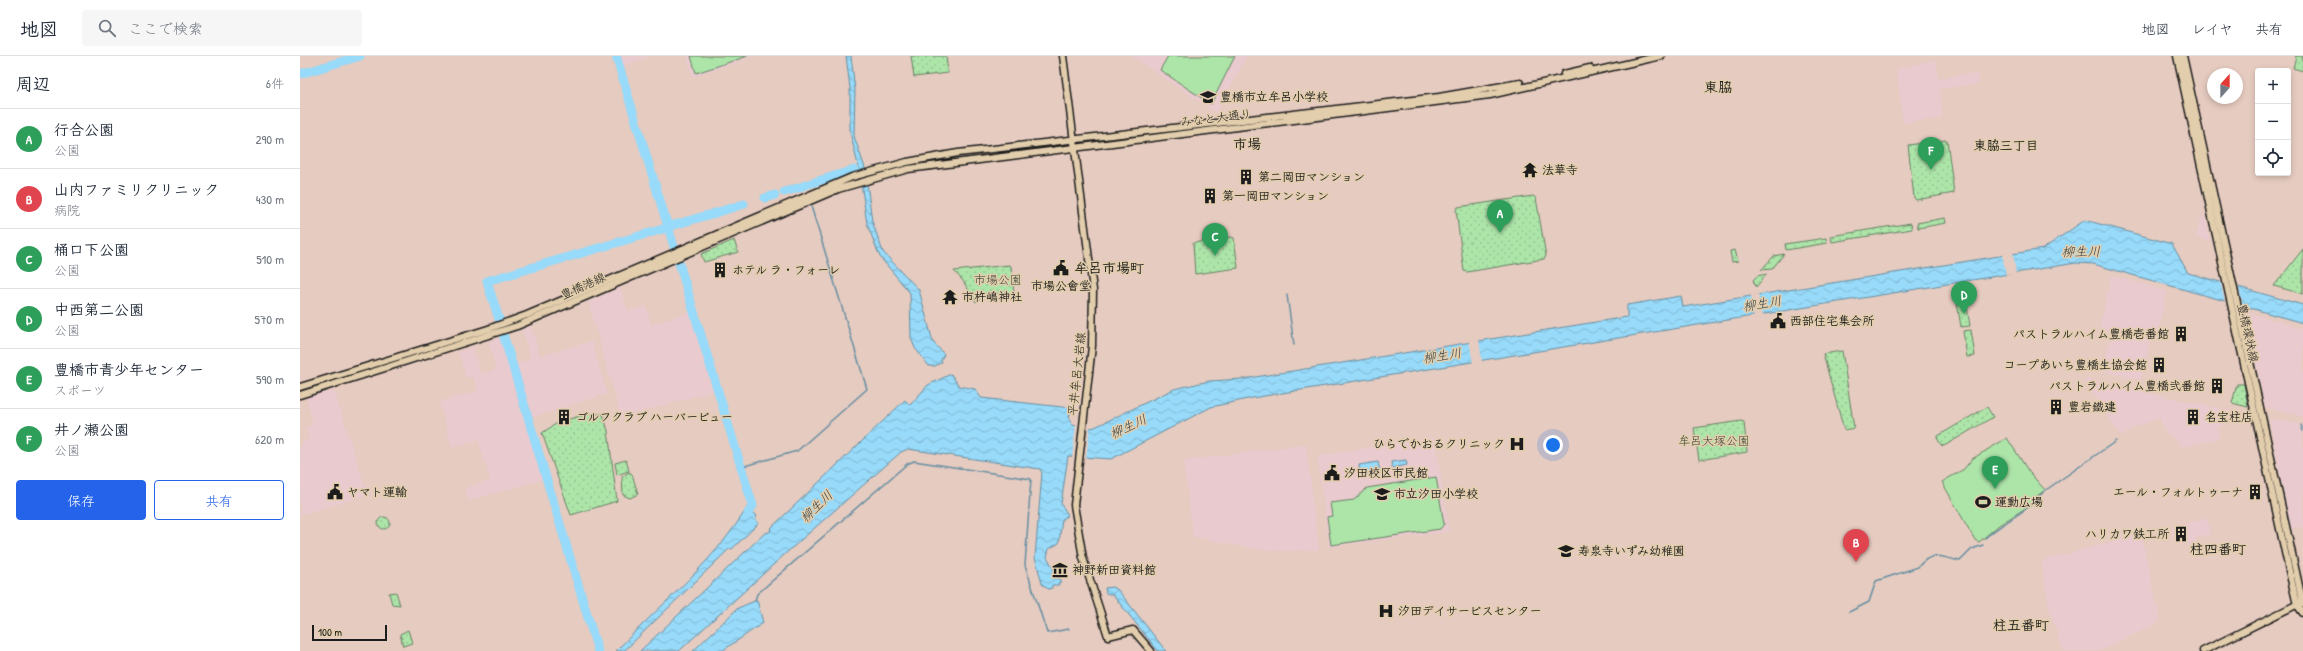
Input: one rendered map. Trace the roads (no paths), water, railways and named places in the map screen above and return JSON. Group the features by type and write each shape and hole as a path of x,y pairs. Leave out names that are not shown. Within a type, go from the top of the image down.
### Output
{"main road":[{"name":"平井牟呂大岩線","path":"1063,56 1093,290 1092,346 1074,505 1085,564 1108,636 1133,630 1151,651"},
{"name":"みなと大通り","path":"864,177 913,160 1483,91 1644,56"},
{"name":"みなと大通り","path":"864,177 923,166 1490,95 1661,56"},
{"name":"豊橋環状線","path":"2177,56 2303,612"},
{"name":"豊橋環状線","path":"2183,56 2214,215"},
{"name":"豊橋港線","path":"300,387 495,327 807,202 864,177"},
{"name":"豊橋港線","path":"300,395 517,326 676,255"},
{"path":"2203,651 2301,603"}],"water":[{"path":"846,56 851,56 855,90 854,136 865,168 872,221 883,252 919,290 933,342 944,354 941,360 942,362 935,366 929,366 915,348 911,338 910,293 880,257 867,224 859,169 850,132 850,88"},
{"name":"柳生川","path":"2085,220 2172,244 2188,273 2303,305 2303,323 2093,264 2076,263 1252,398 1211,407 1111,459 1068,456 1061,504 1068,515 1062,519 1059,543 1049,549 1047,557 1061,582 1058,583 1059,585 1052,585 1052,588 1048,589 1042,584 1035,557 1042,473 1040,469 908,449 901,452 785,554 679,651 640,651 766,532 771,531 770,529 905,400 910,405 928,385 951,374 959,386 975,389 981,398 1071,408 1069,418 1072,425 1090,428 1174,389 1209,381 1243,379 1627,317 1627,305 1681,296 1683,307 2043,249"},
{"path":"1406,460 1407,465 1392,468 1391,462"},
{"path":"1378,462 1380,472 1360,475 1359,465"},
{"path":"750,503 754,503 756,508 753,513 757,517 755,519 759,523 732,549 729,549 624,651 616,651 705,563 736,524"},
{"path":"1112,587 1118,590 1166,651 1158,651 1113,595 1106,593 1105,588"},
{"path":"757,600 763,623 722,651 693,651 738,608"}],"waterway":[{"path":"300,74 360,56"},
{"path":"616,56 753,506 748,513"},
{"path":"805,185 854,170"},
{"path":"784,192 801,187"},
{"path":"765,198 775,195"},
{"path":"712,214 744,204"},
{"path":"741,467 797,451 867,389 811,206"},
{"path":"674,225 708,215"},
{"path":"487,281 663,229"},
{"path":"488,285 499,319"},
{"path":"1287,295 1294,345"},
{"path":"504,337 598,651"},
{"path":"2301,425 2303,431"},
{"path":"1985,538 2031,505 2046,490 2116,441"},
{"path":"755,601 757,594 907,464 914,461 1031,479 1025,565 1047,633 1069,629"},
{"path":"1849,612 1869,602 1876,581 1918,567 1928,558 1938,556 1960,561 1972,549 1983,545"}],"place":[{"name":"豊橋市立牟呂小学校","path":"1208,97"},
{"name":"法華寺","path":"1530,170"},
{"name":"井ノ瀬公園","path":"1931,170"},
{"name":"第二岡田マンション","path":"1246,177"},
{"name":"第一岡田マンション","path":"1210,196"},
{"name":"行合公園","path":"1500,233"},
{"name":"桶口下公園","path":"1215,256"},
{"name":"市場公會堂","path":"1061,268"},
{"name":"ホテル ラ・フォーレ","path":"720,270"},
{"name":"市杵嶋神社","path":"950,297"},
{"name":"中西第二公園","path":"1964,314"},
{"name":"西部住宅集会所","path":"1778,321"},
{"name":"パストラルハイム豊橋壱番館","path":"2181,334"},
{"name":"コープあいち豊橋生協会館","path":"2159,365"},
{"name":"パストラルハイム豊橋弐番館","path":"2217,386"},
{"name":"豊岩鐵建","path":"2056,407"},
{"name":"ゴルフクラブ ハーバービュー","path":"564,417"},
{"name":"名宝柱店","path":"2193,417"},
{"name":"ひらでかおるクリニック","path":"1517,444"},
{"name":"汐田校区市民館","path":"1332,473"},
{"name":"豊橋市青少年センター","path":"1995,489"},
{"name":"ヤマト運輸","path":"335,492"},
{"name":"エール・フォルトゥーナ","path":"2255,492"},
{"name":"市立汐田小学校","path":"1382,494"},
{"name":"運動広場","path":"1983,502"},
{"name":"ハリカワ鉄工所","path":"2181,534"},
{"name":"寿泉寺いずみ幼稚園","path":"1566,551"},
{"name":"山内ファミリクリニック","path":"1856,562"},
{"name":"神野新田資料館","path":"1060,570"},
{"name":"汐田デイサービスセンター","path":"1386,611"}],"district":[{"name":"東脇","path":"1718,87"},
{"name":"市場","path":"1247,144"},
{"name":"東脇三丁目","path":"2006,145"},
{"name":"牟呂市場町","path":"1109,268"},
{"name":"柱四番町","path":"2218,549"},
{"name":"柱五番町","path":"2021,625"}],"park label":[{"name":"市場公園","path":"998,280"},
{"name":"牟呂大塚公園","path":"1714,441"}]}
